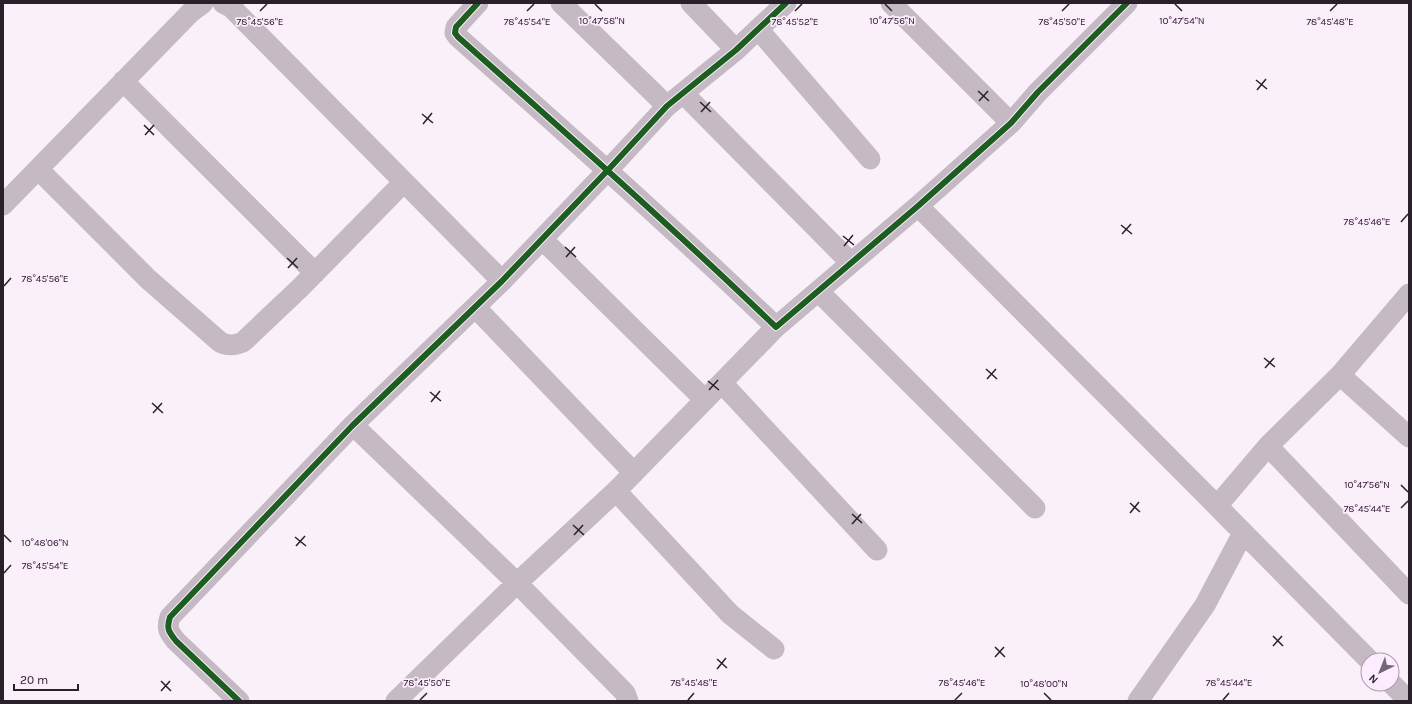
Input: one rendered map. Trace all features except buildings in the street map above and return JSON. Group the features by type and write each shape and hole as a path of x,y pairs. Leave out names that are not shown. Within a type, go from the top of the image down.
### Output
{"street":[{"path":"3,205 191,12 204,3"},
{"path":"223,3 231,7 403,183 502,281"},
{"path":"478,3 456,27 455,33 458,37 608,170 776,327"},
{"path":"561,3 667,106"},
{"path":"691,3 736,50"},
{"path":"239,701 169,633 168,625 170,617 353,425 502,281 667,106 736,50 786,3"},
{"path":"891,3 1011,123"},
{"path":"396,701 517,583 616,491 776,327 918,206 1011,123 1038,92 1127,3"},
{"path":"758,29 870,159"},
{"path":"123,81 315,273"},
{"path":"683,93 851,263"},
{"path":"38,169 148,279 220,342 227,345 235,345 243,342 315,273 403,183"},
{"path":"918,206 1361,652"},
{"path":"542,239 705,400"},
{"path":"818,291 1035,508"},
{"path":"1217,506 1268,446 1340,375 1409,294"},
{"path":"475,307 634,473"},
{"path":"1340,375 1409,437"},
{"path":"722,383 877,550"},
{"path":"353,425 517,583 625,693 628,701"},
{"path":"1268,446 1409,594"},
{"path":"616,491 730,614 774,650"},
{"path":"1138,701 1205,605 1243,533"},
{"path":"1400,692 1409,701"}],"cycle path":[{"path":"478,3 456,27 455,33 458,37 578,144 776,327 918,206 1011,123 1038,92 1127,3"},
{"path":"239,701 176,641 169,630 168,625 170,617 353,425 502,281 667,106 736,50 786,3"}]}
